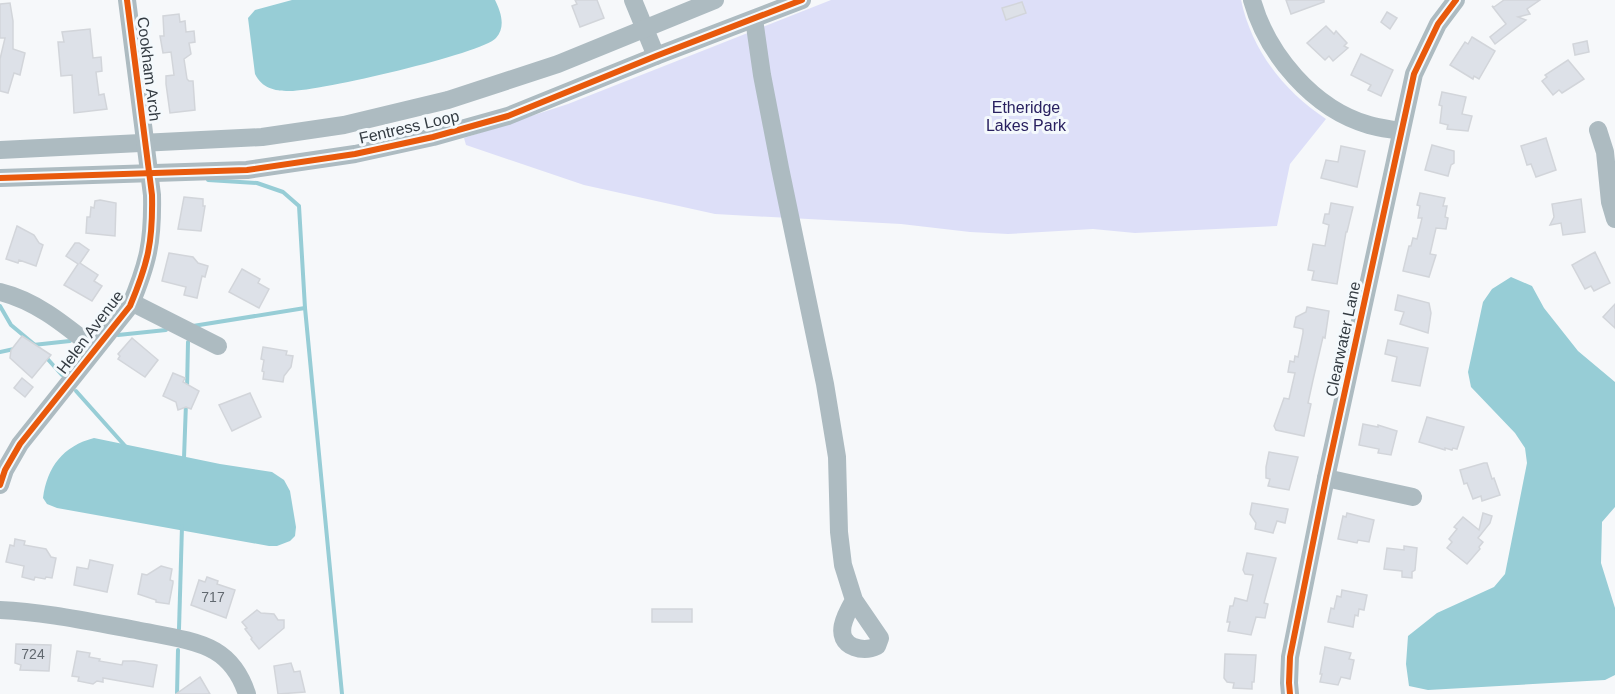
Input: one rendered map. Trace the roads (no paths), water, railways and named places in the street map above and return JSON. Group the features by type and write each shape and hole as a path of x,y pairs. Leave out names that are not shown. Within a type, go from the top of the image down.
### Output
{"street":[{"name":"Cookham Arch","path":"127,0 144,142"},
{"path":"633,0 656,56"},
{"name":"Fentress Loop","path":"0,150 262,137 344,125 448,100 558,64 715,0"},
{"name":"Fentress Loop","path":"0,178 247,170 355,154 433,137 508,116 802,0"},
{"path":"1252,0 1263,30 1276,53 1292,74 1314,95 1340,112 1367,125 1401,131"},
{"name":"Clearwater Lane","path":"1290,694 1290,657 1326,478 1414,74 1438,24 1456,0"},
{"path":"754,19 780,168 825,384 837,457 839,532 843,565 854,600"},
{"path":"1598,130 1605,152 1610,202 1615,219"},
{"name":"Helen Avenue","path":"0,484 20,444 131,302 142,279 150,252 153,224 152,195 144,142"},
{"path":"0,292 38,307 95,350"},
{"path":"131,302 218,346"},
{"path":"1326,478 1413,496"},
{"path":"0,610 31,611 196,644 214,650 230,662 242,679 247,694"}],"waterway":[{"path":"208,180 257,183 283,192 299,206 305,308 342,694"},
{"path":"0,306 11,325 35,345"},
{"path":"193,326 305,308"},
{"path":"118,335 166,330"},
{"path":"33,345 70,341"},
{"path":"187,389 188,342"},
{"path":"0,352 14,349"},
{"path":"44,355 62,375"},
{"path":"76,391 126,447"},
{"path":"184,458 186,403"},
{"path":"179,629 182,526"},
{"path":"177,694 178,650"}],"park label":[{"name":"Etheridge Lakes Park","path":"1026,116"}]}
